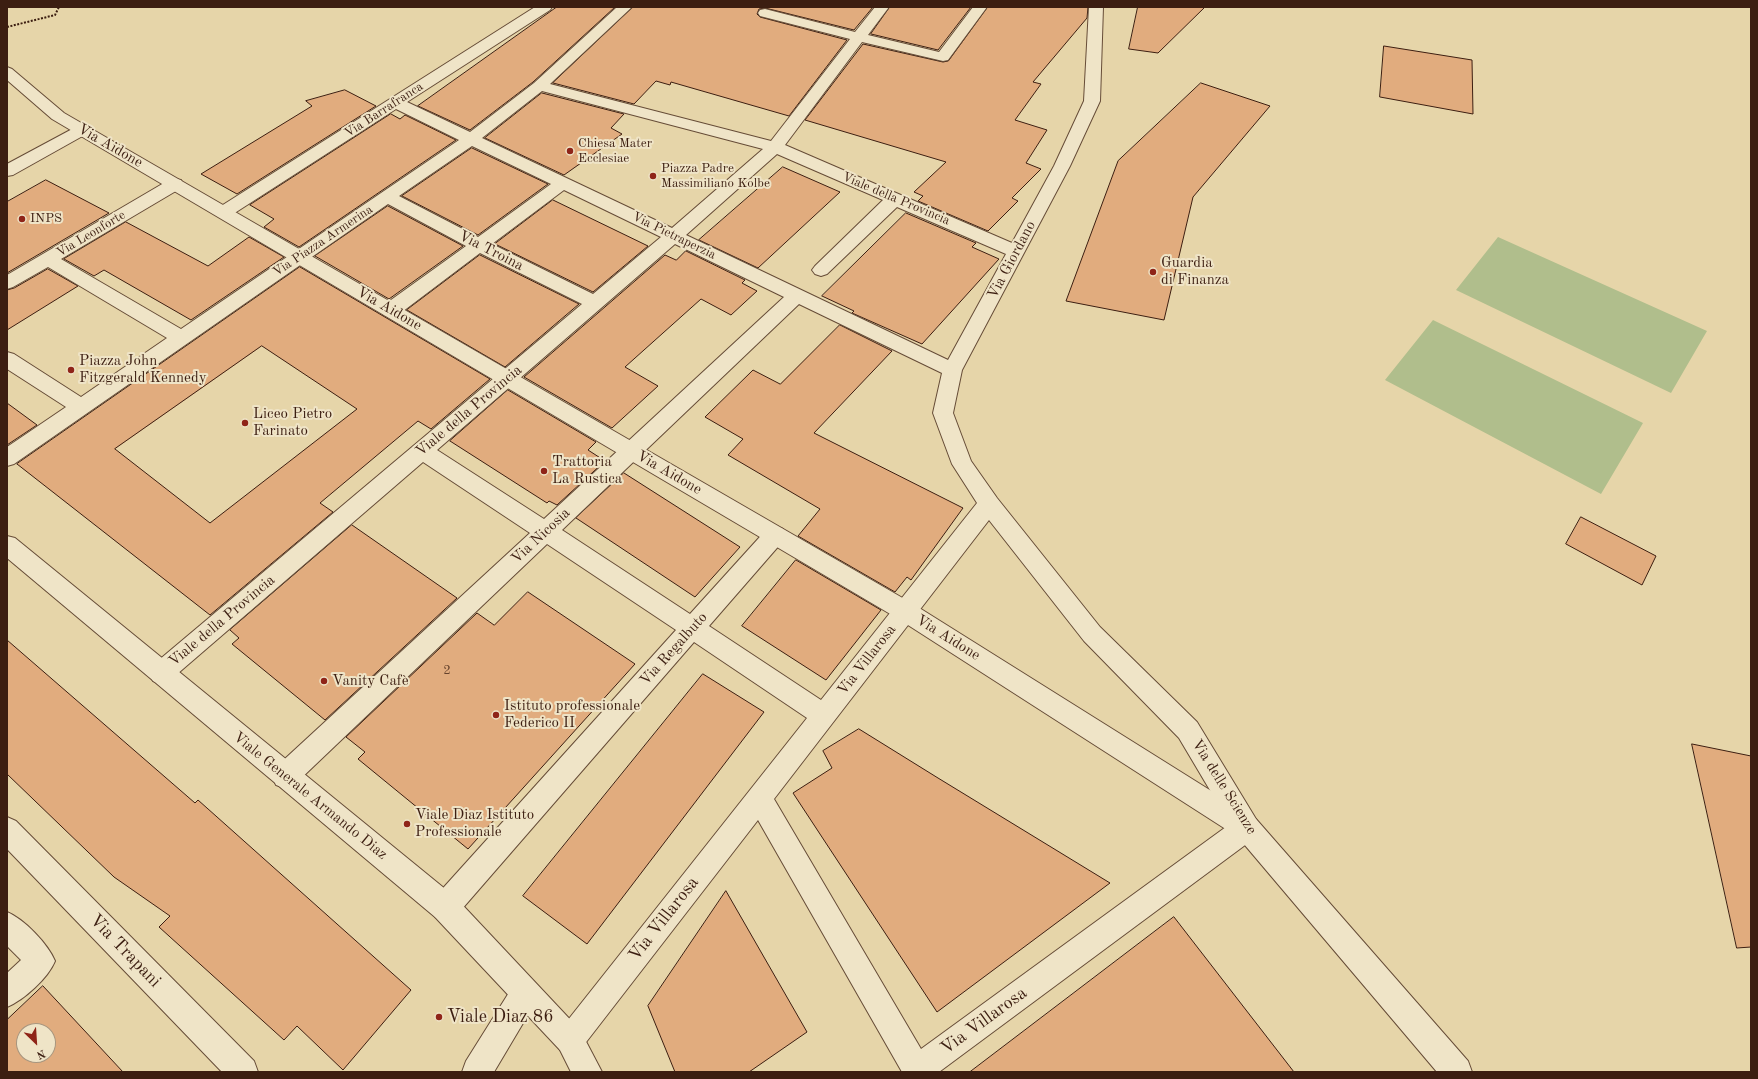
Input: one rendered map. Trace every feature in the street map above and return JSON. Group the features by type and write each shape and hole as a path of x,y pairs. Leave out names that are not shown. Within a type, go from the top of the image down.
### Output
{"street":[{"name":"Via Barrafranca","path":"224,212 544,7"},
{"name":"Via Piazza Armerina","path":"7,458 472,139 539,86 625,7"},
{"name":"Viale della Provincia","path":"161,673 674,236 775,147 882,7"},
{"path":"765,13 943,57 980,7"},
{"name":"Via Giordano","path":"990,504 962,464 943,413 952,370 1017,252 1062,166 1092,101 1096,7"},
{"name":"Via Aidone","path":"7,72 58,116 905,611 1247,828"},
{"name":"Viale della Provincia","path":"539,86 775,147 1017,252"},
{"name":"Via Pietraperzia","path":"396,103 952,370"},
{"path":"7,171 82,130"},
{"path":"391,310 563,183"},
{"name":"Via Leonforte","path":"7,283 175,184"},
{"name":"Via Troina","path":"387,197 478,245 595,303"},
{"path":"821,270 894,199"},
{"path":"48,259 182,338"},
{"name":"Via Nicosia","path":"285,776 797,296"},
{"path":"7,359 81,407"},
{"path":"422,450 824,715"},
{"name":"Via Villarosa","path":"570,1040 990,504"},
{"name":"Via delle Scienze","path":"990,504 1092,634 1188,730 1247,828 1457,1072"},
{"name":"Via Regalbuto","path":"445,907 775,536"},
{"name":"Viale Generale Armando Diaz","path":"7,545 445,907 570,1040 587,1072"},
{"name":"Via Villarosa","path":"759,797 917,1070 1247,828"},
{"name":"Via Trapani","path":"7,830 243,1072"},
{"path":"7,926 41,961 7,993"},
{"path":"477,1072 525,993"}],"path":[{"path":"7,27 55,15 59,7"}],"green space":[{"path":"1498,237 1707,331 1671,393 1456,290"},
{"path":"1433,320 1643,423 1601,494 1385,380"}],"building":[{"path":"557,7 615,7 533,82 470,130 418,106"},
{"path":"633,7 873,7 854,30 765,8 759,9 757,14 760,17 847,40 789,116 671,82 670,85 656,81 634,104 553,83"},
{"path":"890,7 971,7 938,50 871,34"},
{"path":"988,7 1088,7 1087,18 1033,82 1041,84 1015,120 1047,130 1026,163 1041,169 1012,198 1018,201 988,231 918,201 923,196 914,192 946,162 805,120 863,44 943,62 948,61"},
{"path":"1138,7 1205,7 1158,53 1129,49"},
{"path":"1384,46 1472,60 1473,114 1380,97"},
{"path":"1201,83 1270,106 1193,197 1164,320 1066,301 1118,161"},
{"path":"345,90 376,106 237,194 201,174 312,106 306,101"},
{"path":"542,93 624,114 611,128 622,134 564,175 485,138"},
{"path":"391,114 400,119 405,115 456,140 299,247 264,227 274,219 250,205"},
{"path":"472,148 548,184 478,235 402,196"},
{"path":"783,167 840,192 758,268 699,240"},
{"path":"46,180 109,213 7,273 7,202"},
{"path":"553,200 648,246 593,292 495,244"},
{"path":"388,206 463,246 389,299 315,256"},
{"path":"906,213 976,243 972,247 999,259 922,344 852,313 854,311 822,296"},
{"path":"126,222 208,266 249,237 284,257 191,320 104,270 94,276 64,259"},
{"path":"686,251 745,280 742,283 757,291 731,315 701,299 625,367 658,386 612,428 524,377 665,255 676,260"},
{"path":"480,255 579,304 505,367 407,310"},
{"name":"Liceo Pietro Farinato","path":"300,267 490,379 431,429 418,421 320,503 333,512 210,615 17,464","holes":["262,346 357,409 210,523 115,449"]},
{"path":"48,269 78,286 7,330 7,290 14,288"},
{"path":"840,325 892,351 814,433 963,508 911,580 907,577 895,592 798,536 820,509 728,455 743,439 705,417 753,370 780,384"},
{"path":"508,390 596,442 588,450 605,461 557,505 549,501 547,503 450,441"},
{"path":"7,403 37,425 7,445"},
{"path":"624,473 740,547 695,597 576,518"},
{"path":"1581,517 1656,556 1642,585 1566,544"},
{"path":"352,525 457,598 325,720 232,644 239,638 230,630"},
{"path":"796,560 881,610 826,680 742,626"},
{"name":"Istituto professionale Federico II","path":"528,592 635,664 468,849 358,759 365,752 346,737 477,613 494,625"},
{"path":"7,640 195,803 198,800 411,990 343,1070 297,1026 284,1040 159,927 170,916 114,877 7,774"},
{"path":"703,674 764,712 587,944 523,896"},
{"path":"859,729 1110,883 937,1012 793,793 832,768 823,751"},
{"path":"1692,744 1751,756 1751,947 1737,948"},
{"path":"726,891 807,1032 749,1072 675,1072 648,1006"},
{"path":"1174,917 1294,1072 970,1072"},
{"path":"43,986 123,1072 7,1072 7,1020"}],"place":[{"name":"Chiesa Mater Ecclesiae","path":"570,151"},
{"name":"Piazza Padre Massimiliano Kolbe","path":"653,176"},
{"name":"INPS","path":"22,219"},
{"name":"Guardia di Finanza","path":"1153,272"},
{"name":"Piazza John Fitzgerald Kennedy","path":"71,370"},
{"name":"Liceo Pietro Farinato","path":"245,423"},
{"name":"Trattoria La Rustica","path":"544,471"},
{"name":"Vanity Cafè","path":"324,681"},
{"name":"Istituto professionale Federico II","path":"496,715"},
{"name":"Viale Diaz Istituto Professionale","path":"407,824"},
{"name":"Viale Diaz 86","path":"439,1017"}]}
